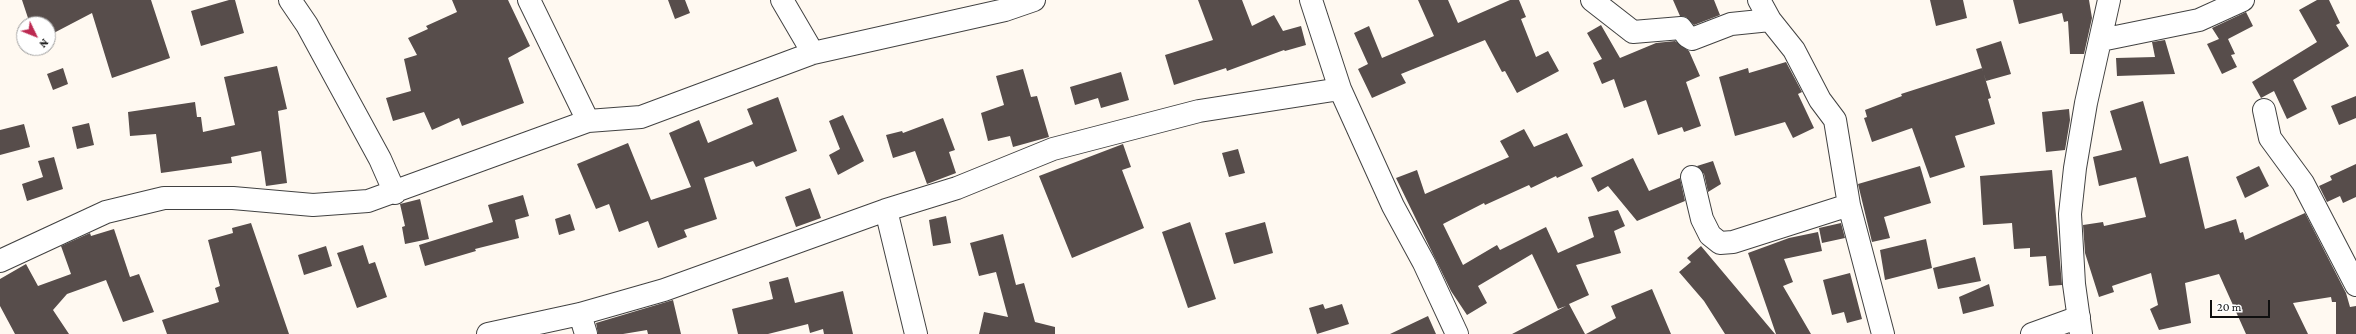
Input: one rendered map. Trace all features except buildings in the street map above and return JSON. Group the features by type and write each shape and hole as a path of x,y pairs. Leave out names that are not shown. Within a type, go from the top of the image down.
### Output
{"street":[{"path":"290,0 307,25 370,139 395,193"},
{"path":"529,0 588,121"},
{"path":"782,0 813,53"},
{"path":"0,261 106,212 164,198 233,198 313,204 368,201 395,193 588,121 641,117 813,53 1005,10 1034,0"},
{"path":"1311,0 1340,89 1393,206 1424,263 1457,334"},
{"path":"1592,0 1633,32 1681,28 1686,36 1692,39 1731,24 1770,20"},
{"path":"1759,0 1770,20 1794,50 1820,100 1835,120 1849,205 1883,334"},
{"path":"2032,334 2080,326 2071,257 2070,214 2084,117 2110,0"},
{"path":"2101,40 2199,20 2243,0"},
{"path":"488,334 583,324 664,290 886,210 957,188 1053,149 1199,111 1340,89"},
{"path":"2264,110 2270,138 2303,183 2356,285"},
{"path":"1692,177 1702,219 1710,235 1720,242 1733,242 1849,205"},
{"path":"886,210 916,334"}]}
